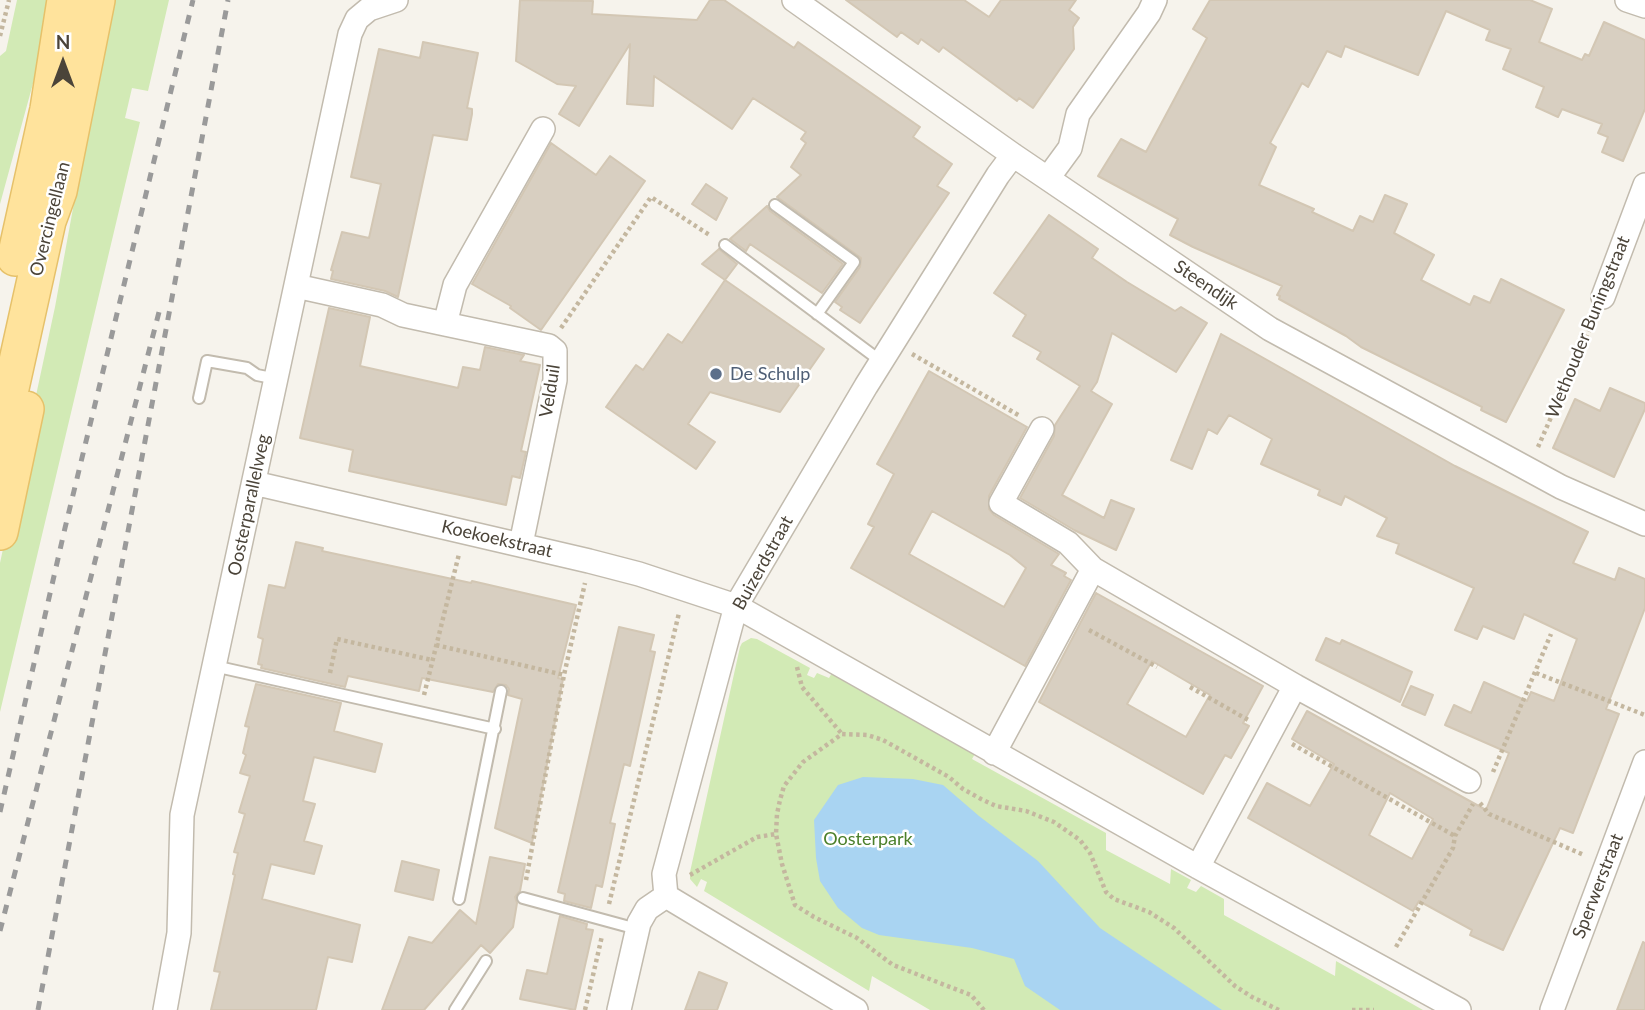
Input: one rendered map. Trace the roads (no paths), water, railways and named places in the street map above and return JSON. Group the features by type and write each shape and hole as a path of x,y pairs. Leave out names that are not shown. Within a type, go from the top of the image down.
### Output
{"main road":[{"name":"Overcingellaan","path":"0,438 48,221 48,109 65,0"},
{"name":"Overcingellaan","path":"0,329 46,186 97,0"},
{"path":"0,242 8,212 46,186 62,227 53,282 0,532"}],"street":[{"name":"Oosterparallelweg","path":"165,1010 179,933 182,815 350,34 356,19 369,9 396,0"},
{"name":"Steendijk","path":"794,0 1013,155 1270,329 1561,487 1645,524"},
{"path":"1048,178 1070,148 1078,114 1149,13 1155,0"},
{"path":"1627,0 1645,6"},
{"path":"445,324 455,285 543,130"},
{"name":"Buizerdstraat","path":"666,896 664,874 736,606 888,353 1013,155"},
{"name":"Wethouder Buningstraat","path":"1603,297 1645,185"},
{"name":"Velduil","path":"296,286 382,305 403,315 549,346 555,351 555,380 521,544"},
{"path":"1042,429 1001,503 1068,543 1093,569 1295,687 1469,781"},
{"name":"Koekoekstraat","path":"254,483 589,561 736,606"},
{"path":"994,752 1093,569"},
{"path":"736,606 1198,867 1459,1010"},
{"path":"1198,867 1295,687"},
{"name":"Sperwerstraat","path":"1552,1010 1645,762"},
{"path":"619,1010 637,929 647,909 666,896 856,1010"}],"lane":[{"path":"775,205 854,262 817,314"},
{"path":"725,245 817,314 888,353"},
{"path":"199,397 207,361 247,368 257,375 276,379"},
{"path":"214,666 495,729"},
{"path":"459,899 501,691"},
{"path":"523,898 637,929"},
{"path":"455,1010 486,961"}],"water":[{"path":"863,777 913,779 943,785 1038,861 1100,928 1222,1010 1060,1010 1025,986 1014,959 972,948 879,935 862,928 838,908 820,881 814,820 838,785"}],"railway":[{"path":"0,812 65,528 193,0"},
{"path":"38,1010 228,0"},
{"path":"0,931 159,312"}],"place":[{"name":"De Schulp","path":"716,374"}],"park label":[{"name":"Oosterpark","path":"868,839"}]}
